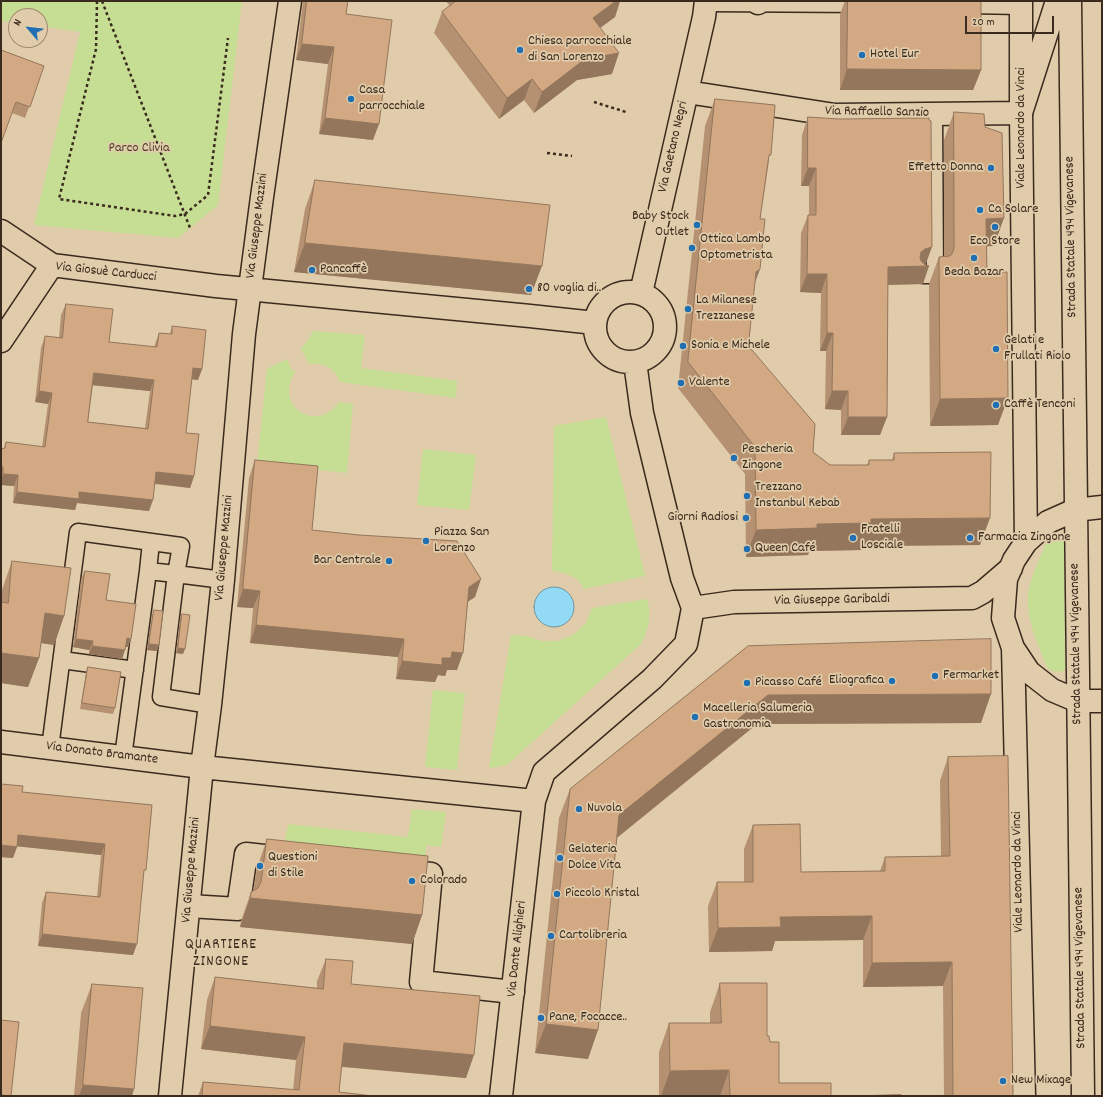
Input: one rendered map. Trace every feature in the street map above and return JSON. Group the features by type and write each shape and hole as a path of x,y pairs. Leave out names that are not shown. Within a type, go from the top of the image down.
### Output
{"street":[{"name":"Via Giuseppe Mazzini","path":"170,1096 202,767 223,580 243,351 262,197 290,1"},
{"path":"1021,114 1057,1"},
{"name":"Strada Statale 494 Vigevanese","path":"1070,1 1083,1096"},
{"name":"Via Gaetano Negri","path":"641,293 704,17 706,2"},
{"name":"Viale Leonardo da Vinci","path":"1021,4 1026,542"},
{"name":"Via Raffaello Sanzio","path":"687,92 835,115 1021,114"},
{"path":"1,231 52,265"},
{"name":"Via Giosuè Carducci","path":"1,341 52,265 216,286 250,288"},
{"path":"250,288 595,323"},
{"path":"626,292 641,293 652,299 660,307 666,330 663,342 656,352 646,359 635,362 619,361 605,353 599,344 595,334 597,313 603,304 611,297 626,292"},
{"path":"202,767 534,801 544,772 652,679 686,644 693,608 682,578 642,413 635,362"},
{"path":"1102,507 1076,510 1048,522 1026,542 1014,560 1011,568 1006,585 1003,618 1013,648 1029,672 1052,690 1078,700 1102,701"},
{"path":"1003,618 972,598 983,592 1011,568"},
{"name":"Via Giuseppe Garibaldi","path":"693,608 734,602 972,598"},
{"name":"Viale Leonardo da Vinci","path":"1013,648 1024,1096"},
{"name":"Via Donato Bramante","path":"1,742 202,767"},
{"name":"Via Dante Alighieri","path":"501,1096 534,801"},
{"path":"189,906 238,909 246,854 308,860"},
{"path":"377,868 431,874 421,982 513,992"}],"lane":[{"path":"706,2 884,5"},
{"path":"968,5 1021,4"},
{"path":"923,275 935,275 934,114"},
{"path":"50,748 78,532 180,546 161,697 210,705"},
{"path":"123,757 151,542"},
{"path":"148,571 223,580"},
{"path":"62,660 135,670"}],"path":[{"path":"97,1 96,49 59,199 175,216 185,214 208,195 228,38"},
{"path":"102,1 190,228"},
{"path":"594,102 626,112"},
{"path":"547,153 572,156"}],"green space":[{"name":"Parco Clivia","path":"1,1 242,1 218,205 178,238 34,225 80,32 48,27 48,8 8,8 8,22 1,21"},
{"path":"313,331 365,335 361,368 457,381 456,398 340,382 335,373 328,367 319,364 309,364 301,349"},
{"path":"287,359 292,370 296,371 290,383 289,394 293,404 300,411 309,415 319,416 329,411 339,402 353,404 347,473 257,464 267,369"},
{"path":"606,417 645,576 584,589 575,578 562,572 552,571 554,426"},
{"path":"423,449 476,455 469,510 417,505"},
{"path":"1056,534 1064,534 1065,668 1063,672 1048,669 1033,632 1028,605 1031,582 1047,540"},
{"path":"647,599 649,605 649,622 641,644 507,765 489,768 511,635 526,636 542,641 558,641 573,635 586,623 592,608"},
{"path":"433,690 465,693 457,770 425,767"},
{"path":"412,809 446,812 441,847 426,845 425,863 284,848 288,824 408,837"}],"water":[{"path":"554,587 562,589 568,593 572,599 574,607 572,615 568,621 562,625 554,627 546,625 540,621 536,615 534,607 536,599 540,593 546,589"}],"building":[{"name":"Casa parrocchiale","path":"307,1 348,1 346,14 392,20 379,124 325,118 334,47 302,44"},
{"name":"Chiesa parrocchiale di San Lorenzo","path":"456,1 616,1 593,18 619,53 585,59 542,92 532,79 507,98 442,12"},
{"path":"848,1 981,1 981,70 847,69"},
{"path":"1,50 44,66 30,107 16,102 1,143"},
{"path":"715,99 775,105 771,155 769,155 760,219 765,219 760,269 756,272 748,349 752,350 815,424 813,452 830,465 851,466 869,465 869,460 894,460 894,453 991,452 990,518 871,519 871,523 817,524 817,528 756,530 755,447 688,362"},
{"path":"954,112 984,114 985,127 1002,133 1004,218 986,219 987,272 1007,272 1008,398 940,399 939,257 950,256 954,247"},
{"path":"808,117 839,119 929,118 931,121 932,247 921,252 920,257 921,261 925,265 929,266 888,267 887,417 848,417 848,391 832,391 833,333 827,333 827,274 807,274 808,215 816,215 816,168 808,168"},
{"path":"315,180 550,205 542,266 305,243"},
{"path":"66,304 113,309 109,342 157,347 159,333 172,334 172,326 206,330 202,369 193,368 186,433 199,434 194,476 156,472 153,500 79,492 79,499 17,492 18,475 3,474 3,467 1,466 1,449 5,448 6,442 45,447 52,393 39,391 45,336 62,338","holes":["94,373 154,380 148,429 88,422"]},
{"path":"255,460 318,466 312,530 359,535 457,541 481,579 469,587 463,653 452,652 451,658 442,658 442,665 402,661 404,639 256,625 260,591 243,589"},
{"path":"12,561 71,568 64,616 45,613 39,658 1,653 1,602 8,603"},
{"path":"85,571 110,574 106,600 136,604 131,639 127,638 125,650 92,646 93,641 76,639"},
{"path":"154,610 163,611 159,645 149,644"},
{"path":"182,614 190,615 185,649 178,648"},
{"path":"991,639 991,694 768,695 619,815 598,1030 546,1024 570,789 748,646"},
{"path":"88,667 121,672 115,708 82,703"},
{"path":"1008,756 1013,1096 953,1096 952,962 872,963 872,916 780,917 781,927 718,928 717,882 753,882 753,825 800,824 801,872 885,871 885,857 950,856 948,757"},
{"path":"1,784 23,786 22,792 152,805 137,944 42,934 46,892 100,897 105,844 18,835 17,847 1,845"},
{"path":"267,839 428,856 422,915 250,898 251,892 258,888 261,882"},
{"path":"326,959 353,961 351,984 480,996 474,1055 344,1043 339,1092 373,1096 202,1096 203,1082 299,1090 305,1037 210,1026 215,977 323,989"},
{"path":"720,983 767,983 767,1036 769,1036 770,1042 779,1042 779,1083 831,1083 831,1096 730,1096 729,1070 670,1071 669,1023 721,1023"},
{"path":"92,984 143,988 134,1089 83,1085"},
{"path":"1,1020 19,1022 11,1096 1,1095"},
{"path":"901,1095 901,1096 854,1096"}],"place":[{"name":"Chiesa parrocchiale di San Lorenzo","path":"520,50"},
{"name":"Hotel Eur","path":"862,55"},
{"name":"Casa parrocchiale","path":"351,99"},
{"name":"Effetto Donna","path":"991,168"},
{"name":"Ca Solare","path":"980,210"},
{"name":"Baby Stock Outlet","path":"697,225"},
{"name":"Eco Store","path":"995,227"},
{"name":"Ottica Lambo Optometrista","path":"692,248"},
{"name":"Beda Bazar","path":"974,258"},
{"name":"Pancaffè","path":"312,270"},
{"name":"80 voglia di..","path":"529,289"},
{"name":"La Milanese Trezzanese","path":"688,309"},
{"name":"Sonia e Michele","path":"683,346"},
{"name":"Gelati e Frullati Riolo","path":"996,349"},
{"name":"Valente","path":"681,383"},
{"name":"Caffè Tenconi","path":"996,405"},
{"name":"Pescheria Zingone","path":"734,458"},
{"name":"Trezzano Instanbul Kebab","path":"747,496"},
{"name":"Giorni Radiosi","path":"746,518"},
{"name":"Fratelli Losciale","path":"853,538"},
{"name":"Farmacia Zingone","path":"970,538"},
{"name":"Piazza San Lorenzo","path":"426,541"},
{"name":"Queen Café","path":"747,549"},
{"name":"Bar Centrale","path":"389,561"},
{"name":"Fermarket","path":"935,676"},
{"name":"Eliografica","path":"892,681"},
{"name":"Picasso Café","path":"747,683"},
{"name":"Macelleria Salumeria Gastronomia","path":"695,717"},
{"name":"Nuvola","path":"579,809"},
{"name":"Gelateria Dolce Vita","path":"560,858"},
{"name":"Questioni di Stile","path":"260,866"},
{"name":"Colorado","path":"412,881"},
{"name":"Piccolo Kristal","path":"557,894"},
{"name":"Cartolibreria","path":"551,936"},
{"name":"Pane, Focacce..","path":"541,1018"},
{"name":"New Mixage","path":"1003,1081"}],"district":[{"name":"QUARTIERE ZINGONE","path":"221,954"}]}
